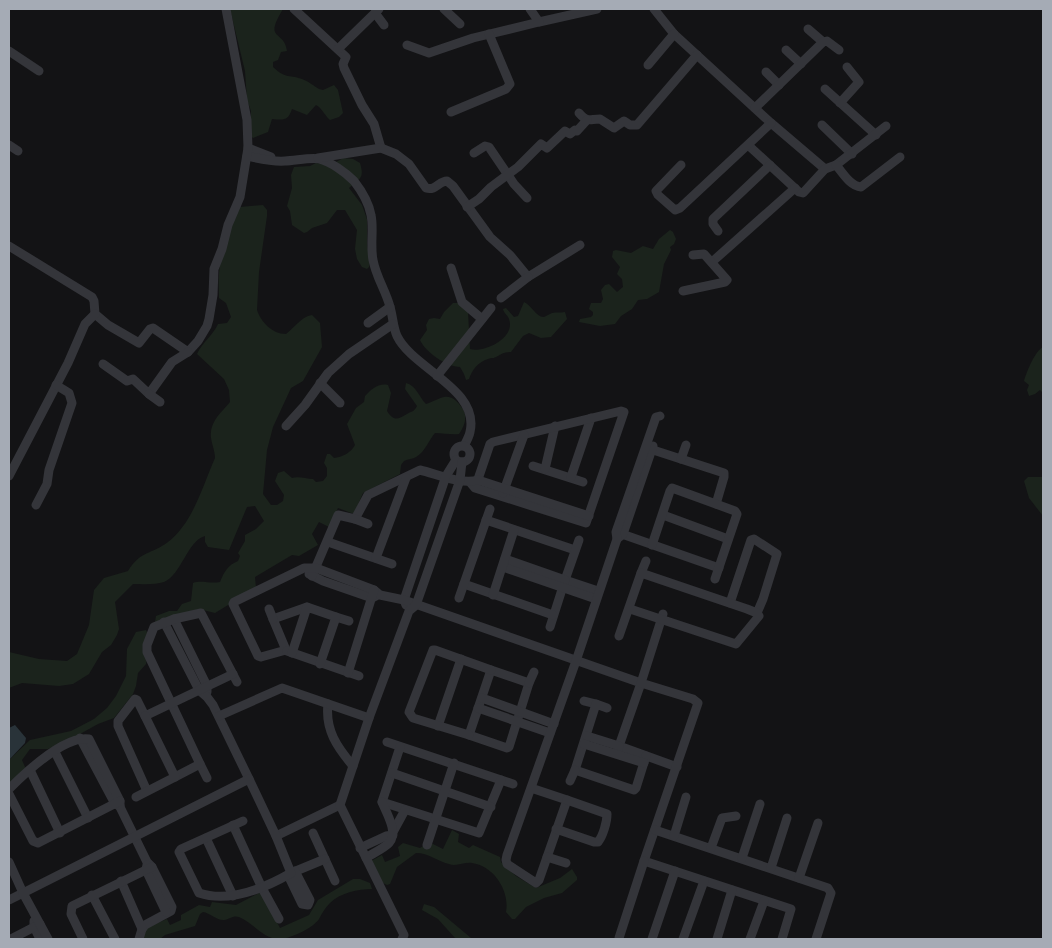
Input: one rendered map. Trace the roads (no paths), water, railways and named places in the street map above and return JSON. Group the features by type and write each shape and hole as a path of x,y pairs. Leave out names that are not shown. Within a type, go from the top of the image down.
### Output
{"street":[{"path":"149,394 172,362 188,352 198,341 207,326 213,294 214,269 222,249 228,225 240,197 252,153 226,9"},
{"path":"294,9 346,57 343,64 344,68 374,124 381,148"},
{"path":"444,9 460,24"},
{"path":"530,9 539,22"},
{"path":"407,45 429,53 571,11 597,9"},
{"path":"654,9 674,34 771,123 825,169"},
{"path":"338,49 377,11 384,25"},
{"path":"808,29 823,42 827,41 839,50"},
{"path":"451,112 506,89 510,84 489,34"},
{"path":"648,65 674,34"},
{"path":"755,108 823,42"},
{"path":"786,50 801,64"},
{"path":"9,51 39,71"},
{"path":"578,113 587,120 600,119 611,128 624,121 630,125 637,125 697,55"},
{"path":"840,103 860,82 847,68"},
{"path":"766,72 779,85"},
{"path":"825,89 876,135"},
{"path":"467,207 518,167 541,144 547,148 565,131 570,134 575,130 577,131 587,120"},
{"path":"682,165 656,191 675,210 680,208 771,123"},
{"path":"822,124 852,154"},
{"path":"748,145 794,188 803,193 825,169 836,166 886,126"},
{"path":"9,145 18,151"},
{"path":"474,153 484,146 489,147 527,198"},
{"path":"252,153 278,161 317,158 381,148 396,154 409,164 426,188 435,188 447,181 453,186 490,238 510,256 528,277"},
{"path":"836,166 857,187 862,187 900,157"},
{"path":"317,158 328,162 354,181 363,195 372,216 370,245 373,262 390,307 393,324 402,345 416,359 455,390 471,417 470,432 464,446 468,448 469,457 466,461 459,461 446,476 404,600 409,612"},
{"path":"718,231 713,224 713,220 770,165"},
{"path":"712,262 794,188"},
{"path":"501,298 528,277 580,245"},
{"path":"9,246 92,297 95,314 108,325 140,343 152,328 188,352"},
{"path":"683,290 726,282 726,278 712,262 702,254 693,255"},
{"path":"451,268 462,302 482,319"},
{"path":"368,324 390,307"},
{"path":"438,376 491,308"},
{"path":"9,476 68,363 85,324 95,314"},
{"path":"286,426 305,405 328,373 349,354 393,324"},
{"path":"103,364 127,381 134,380 160,402"},
{"path":"320,383 340,403"},
{"path":"36,505 47,484 49,470 72,403 69,393 56,385"},
{"path":"355,518 368,495 420,470 503,492 586,523 624,412 620,411 555,426 491,443 474,483"},
{"path":"571,477 592,418"},
{"path":"545,469 555,426"},
{"path":"503,492 524,435"},
{"path":"681,459 686,445"},
{"path":"567,800 539,880 536,883 506,862 507,855 649,449 724,473 716,504"},
{"path":"402,939 404,935 340,805 369,718 409,612 416,605 460,480 459,461"},
{"path":"533,466 583,482"},
{"path":"376,558 406,478"},
{"path":"652,545 670,491 674,488 736,513 715,579"},
{"path":"459,598 490,509"},
{"path":"314,572 338,514 355,518 368,524"},
{"path":"663,515 728,539"},
{"path":"486,520 575,550"},
{"path":"494,595 514,530"},
{"path":"619,535 719,568"},
{"path":"630,606 736,644 758,618 759,614 757,613 777,554 754,539 751,540 730,603"},
{"path":"550,627 579,540"},
{"path":"328,542 392,564"},
{"path":"619,636 646,561"},
{"path":"504,563 597,595"},
{"path":"359,676 289,652 258,657 234,604 304,568 375,594 404,600 576,661 693,699 698,703 619,938"},
{"path":"641,573 757,613"},
{"path":"464,584 553,615"},
{"path":"348,673 375,594"},
{"path":"289,652 306,607"},
{"path":"273,619 306,607 349,621"},
{"path":"269,609 289,652"},
{"path":"145,716 173,703 203,688 235,678 200,612 154,626 146,648 173,703 207,778"},
{"path":"320,664 336,617"},
{"path":"618,750 662,617"},
{"path":"174,619 207,697 219,716 276,836 291,873"},
{"path":"164,622 203,688"},
{"path":"529,683 433,650 409,712 413,718 507,748 509,747 534,672"},
{"path":"438,726 460,660"},
{"path":"469,735 491,670"},
{"path":"219,716 282,688 369,718"},
{"path":"482,698 554,724"},
{"path":"147,791 117,723 135,699 175,777"},
{"path":"584,701 607,708"},
{"path":"328,704 326,718 331,734 341,752 353,766"},
{"path":"570,781 596,704"},
{"path":"478,708 550,733"},
{"path":"9,790 30,770 54,752 69,742 80,738 118,804 148,866 172,907 171,911 145,925 139,939"},
{"path":"585,740 645,760 677,766"},
{"path":"387,742 513,784"},
{"path":"393,834 382,802 400,747"},
{"path":"54,752 88,818"},
{"path":"575,770 634,790 645,760"},
{"path":"427,845 454,763"},
{"path":"136,797 200,764"},
{"path":"30,770 60,833"},
{"path":"392,773 491,807"},
{"path":"9,900 249,779"},
{"path":"382,802 478,834 501,780"},
{"path":"530,788 607,814 601,839 598,842 556,828"},
{"path":"9,794 35,842 39,843 118,804"},
{"path":"674,836 686,796"},
{"path":"742,858 760,804"},
{"path":"276,836 340,805"},
{"path":"366,858 390,843 405,810"},
{"path":"711,848 722,818 736,816"},
{"path":"771,868 787,818"},
{"path":"243,821 181,849 179,854 199,893 233,896 262,888 325,859"},
{"path":"799,878 818,823"},
{"path":"233,825 262,888 279,919"},
{"path":"655,830 742,858 830,890 818,939"},
{"path":"313,833 335,881"},
{"path":"360,848 393,834"},
{"path":"206,838 233,896"},
{"path":"547,857 566,863"},
{"path":"644,861 791,909 782,939"},
{"path":"9,862 37,925 40,939"},
{"path":"83,939 70,908 148,866"},
{"path":"652,939 675,871"},
{"path":"121,881 142,929"},
{"path":"683,939 704,881"},
{"path":"717,939 732,890"},
{"path":"92,895 115,939"},
{"path":"750,939 764,900"},
{"path":"11,939 37,925"},
{"path":"37,925 48,939"}]}
